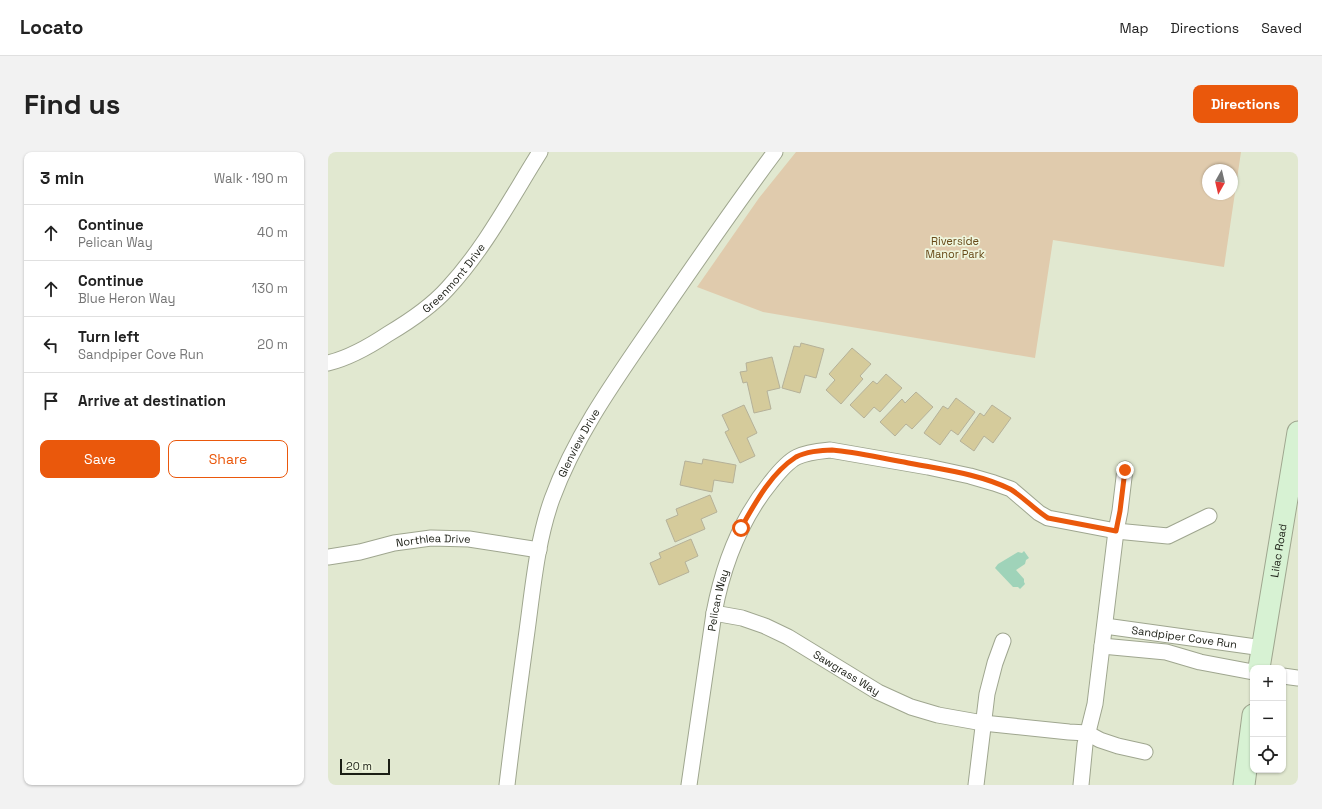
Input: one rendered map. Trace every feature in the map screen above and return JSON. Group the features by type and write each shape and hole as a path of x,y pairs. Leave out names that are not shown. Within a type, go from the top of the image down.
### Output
{"street":[{"name":"Greenmont Drive","path":"328,363 374,344 409,321 430,305 448,288 476,254 540,152"},
{"name":"Glenview Drive","path":"507,785 532,591 539,550 550,507 558,486 582,433 600,403 721,225 775,152"},
{"name":"Lilac Road","path":"1260,665 1298,432"},
{"name":"Pelican Way","path":"689,785 718,589 728,559 741,528 757,498 780,471 797,457 830,450 853,453 970,476 1011,489 1048,518 1116,531 1168,536 1209,516"},
{"path":"1081,785 1087,733 1095,704 1125,470"},
{"name":"Northlea Drive","path":"328,557 360,552 394,543 431,538 469,539 539,550"},
{"name":"Sawgrass Way","path":"714,612 742,618 765,626 788,637 878,692 910,707 938,715 983,722 1087,733 1100,740 1118,746 1145,752"},
{"name":"Sandpiper Cove Run","path":"1105,626 1263,648"},
{"path":"976,785 987,694 995,663 1003,641"},
{"name":"Sandpiper Cove Run","path":"1102,646 1166,652 1200,662 1250,671"},
{"path":"1286,676 1298,678"},
{"path":"1244,785 1250,737"}],"green space":[{"name":"Riverside Manor Park","path":"796,152 1241,152 1238,172 1238,164 1202,164 1202,200 1234,200 1224,267 1053,240 1035,358 763,312 697,287 759,198"}],"shaded area":[{"path":"1024,551 1029,558 1026,560 1025,564 1016,570 1024,579 1025,584 1020,589 1018,587 1013,587 995,568 998,564 1018,552 1022,553"}],"building":[{"path":"801,343 824,349 816,378 805,375 800,393 782,388 794,346 800,347"},
{"path":"852,348 871,364 860,376 863,379 841,404 826,390 835,380 829,374"},
{"path":"772,357 780,388 767,391 771,409 754,413 747,382 743,383 740,372 747,371 746,363"},
{"path":"886,374 902,388 880,412 874,407 864,418 850,405 873,381 877,384"},
{"path":"916,392 933,407 912,429 906,424 895,436 880,422 902,399 905,403"},
{"path":"956,398 975,412 958,435 951,430 940,445 924,433 943,406 948,409"},
{"path":"744,405 757,433 747,438 755,456 740,463 725,432 729,430 722,415"},
{"path":"992,405 1011,418 993,443 984,436 974,451 960,441 980,413 984,416"},
{"path":"703,459 736,465 733,483 714,480 712,492 680,485 685,461 702,464"},
{"path":"710,495 717,512 701,519 705,529 675,542 666,520 678,515 676,509"},
{"path":"691,539 698,556 685,562 689,572 659,585 650,563 661,558 659,553"}],"route":[{"path":"741,528 757,498 780,471 797,457 815,452 830,450 853,453 970,476 1011,489 1048,518 1116,531 1125,470"}]}
